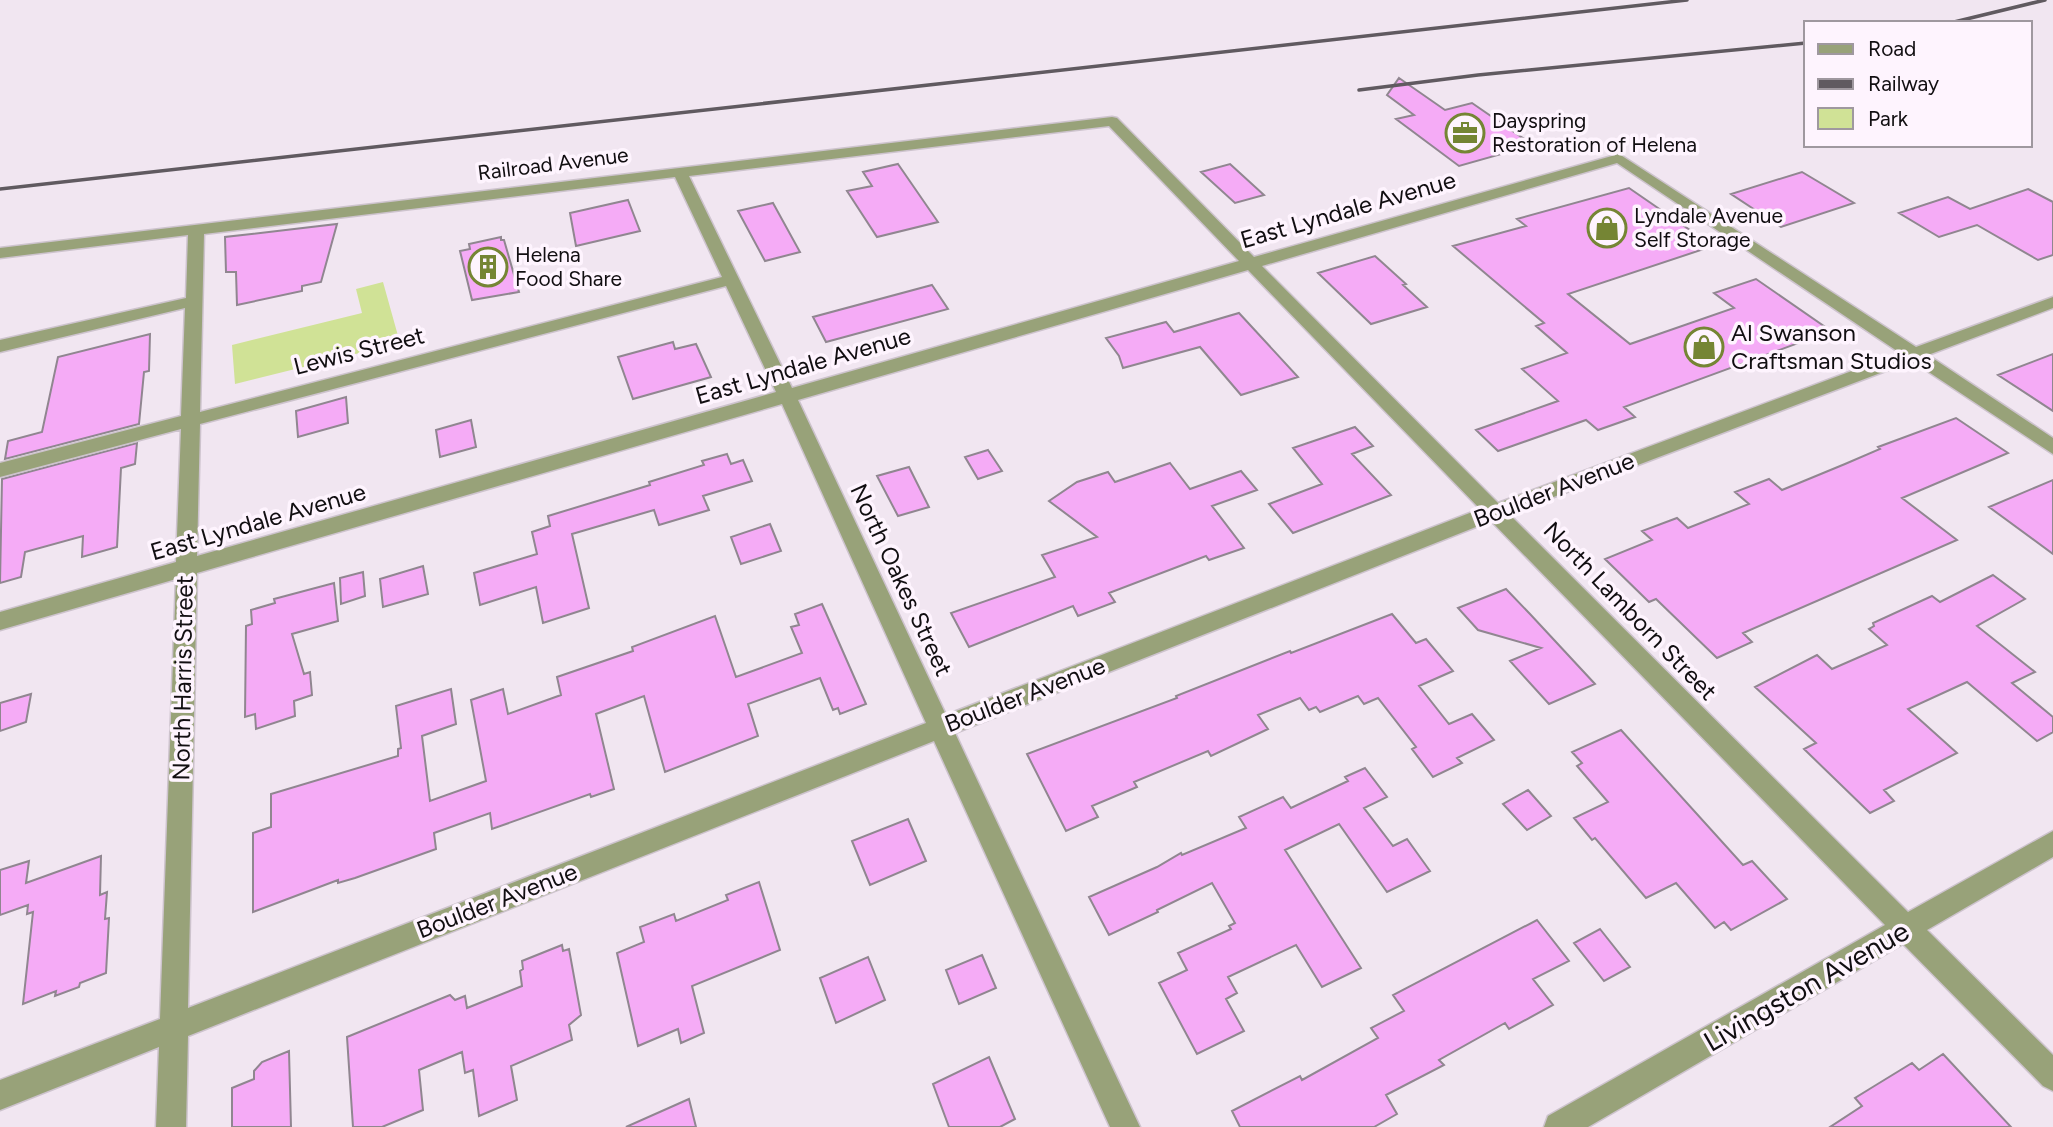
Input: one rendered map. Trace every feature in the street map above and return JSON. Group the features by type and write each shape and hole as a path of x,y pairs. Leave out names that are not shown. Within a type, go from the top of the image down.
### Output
{"street":[{"name":"Railroad Avenue","path":"0,253 1112,121"},
{"name":"North Lamborn Street","path":"1112,121 1360,377 1496,511 2053,1076"},
{"name":"East Lyndale Avenue","path":"0,621 1619,158 1913,353"},
{"name":"North Oakes Street","path":"679,171 787,396 1125,1127"},
{"name":"North Harris Street","path":"171,1127 196,229"},
{"name":"Lewis Street","path":"0,470 731,280"},
{"path":"0,346 194,302"},
{"name":"Boulder Avenue","path":"0,1095 1496,511 2053,302"},
{"path":"1913,353 2053,447"},
{"name":"Livingston Avenue","path":"1559,1127 2053,843"}],"green space":[{"path":"383,282 400,343 235,384 232,345 362,313 356,289"}],"building":[{"name":"Dayspring Restoration of Helena","path":"1399,78 1445,110 1472,103 1533,145 1459,166 1396,119 1414,115 1387,95"},
{"path":"898,164 938,222 877,237 847,191 872,186 863,172"},
{"path":"1230,164 1264,195 1235,203 1201,172"},
{"path":"1802,172 1854,203 1781,227 1731,194"},
{"path":"1629,188 1713,246 1568,294 1630,344 1734,308 1714,293 1756,279 1831,331 1624,407 1635,417 1598,430 1586,420 1498,451 1476,430 1558,401 1522,369 1567,353 1536,326 1544,323 1453,246 1526,226 1517,219"},
{"path":"2028,189 2053,202 2053,255 2038,260 1977,225 1939,237 1899,213 1948,197 1970,209"},
{"path":"628,200 640,231 576,246 570,213"},
{"path":"773,203 800,252 765,261 738,211"},
{"path":"337,224 321,282 302,286 302,291 237,305 236,272 226,272 225,237"},
{"name":"Helena Food Share","path":"501,237 519,292 472,300 460,251 470,249 469,244"},
{"path":"1375,256 1427,307 1371,324 1318,273"},
{"path":"932,285 948,309 826,342 813,317"},
{"path":"1239,313 1298,377 1241,395 1200,347 1123,368 1119,356 1106,338 1166,322 1174,332"},
{"path":"150,334 149,371 144,372 139,424 5,459 8,441 42,432 58,357"},
{"path":"673,342 675,349 696,344 711,377 633,399 618,357"},
{"path":"2053,354 2053,411 1998,375"},
{"path":"346,397 348,423 298,437 296,411"},
{"path":"1956,418 2008,453 1902,498 1957,540 1743,633 1752,642 1717,658 1656,599 1649,602 1605,559 1652,540 1642,531 1677,518 1688,528 1749,504 1735,492 1769,479 1782,490 1880,449 1878,447"},
{"path":"471,420 476,447 440,457 436,430"},
{"path":"1355,427 1373,446 1352,454 1391,495 1293,533 1269,504 1322,484 1293,448"},
{"path":"137,443 135,464 121,468 117,547 82,557 83,536 25,552 21,577 0,583 2,479"},
{"path":"988,450 1002,471 978,479 965,457"},
{"path":"727,454 731,464 743,460 752,481 703,496 709,510 659,525 654,510 572,534 589,608 543,623 536,587 480,605 474,573 537,554 532,532 550,526 548,516 650,485 649,482 704,465 702,461"},
{"path":"1170,463 1190,489 1241,471 1257,490 1212,506 1244,548 1209,560 1206,556 1109,593 1115,602 1078,616 1073,606 969,647 951,613 1055,577 1042,555 1097,537 1049,501 1077,482 1108,472 1115,482"},
{"path":"909,467 929,507 898,516 877,476"},
{"path":"2053,480 2053,554 1989,507"},
{"path":"770,524 781,551 741,564 731,537"},
{"path":"423,566 428,594 383,607 380,579"},
{"path":"363,572 365,596 341,604 340,578"},
{"path":"1993,575 2025,599 1977,626 2035,672 2012,683 2053,717 2053,732 2037,741 1967,682 1908,709 1957,753 1884,790 1894,801 1870,813 1804,749 1816,743 1755,687 1817,655 1832,669 1887,645 1869,629 1874,626 1873,623 1932,596 1940,602"},
{"path":"334,583 338,621 292,634 304,674 310,672 312,695 294,701 295,716 256,729 255,714 245,717 246,626 252,624 251,610 275,603 274,599"},
{"path":"1506,589 1595,684 1549,704 1510,661 1541,648 1478,630 1458,608"},
{"path":"822,604 866,704 840,714 838,708 833,710 820,678 748,704 758,736 665,772 644,696 596,714 614,789 591,797 590,794 492,829 490,813 434,833 436,849 355,878 338,883 338,880 253,912 253,833 271,827 271,794 398,756 398,749 401,748 396,706 451,689 456,724 422,736 430,801 486,781 471,700 503,689 508,714 561,695 557,677 633,651 632,647 715,616 736,677 802,653 791,627 799,625 795,614"},
{"path":"1392,614 1416,643 1426,639 1453,671 1419,686 1449,724 1472,714 1494,740 1457,758 1462,763 1433,777 1412,749 1416,747 1378,698 1364,704 1358,696 1320,712 1316,707 1309,710 1300,698 1258,715 1268,729 1211,756 1208,751 1134,782 1137,787 1092,806 1098,817 1066,831 1027,754"},
{"path":"31,694 26,722 0,731 0,703"},
{"path":"1621,730 1743,865 1752,861 1787,899 1731,930 1724,922 1715,928 1676,883 1646,898 1595,838 1592,840 1574,818 1608,802 1577,766 1582,763 1572,752"},
{"path":"1365,768 1387,797 1364,808 1393,846 1407,839 1430,871 1387,892 1339,824 1285,850 1361,968 1322,987 1296,945 1228,977 1237,993 1226,999 1244,1031 1197,1054 1159,983 1187,970 1178,953 1231,929 1229,926 1235,923 1212,883 1109,935 1089,897 1157,867 1181,853 1182,855 1246,828 1239,817 1283,797 1291,808 1348,781 1345,777"},
{"path":"1528,790 1551,816 1527,830 1503,804"},
{"path":"908,819 926,861 870,885 852,841"},
{"path":"101,856 100,895 107,892 105,919 109,918 106,973 55,996 56,991 23,1004 33,912 27,914 28,905 0,915 0,870 29,861 26,883"},
{"path":"759,882 780,950 692,986 704,1033 681,1043 678,1029 638,1046 617,953 644,942 640,927 674,914 676,921 728,900 726,895"},
{"path":"1537,920 1569,961 1533,979 1553,1005 1509,1029 1505,1023 1439,1060 1444,1065 1386,1095 1397,1114 1374,1127 1240,1127 1232,1111 1300,1076 1302,1080 1378,1038 1371,1028 1404,1011 1393,995"},
{"path":"1600,929 1630,967 1604,981 1574,943"},
{"path":"562,945 563,951 569,949 581,1015 569,1025 572,1040 511,1066 517,1100 479,1116 473,1070 465,1073 462,1052 419,1070 423,1110 382,1127 353,1127 347,1037 450,995 455,1000 465,996 467,1008 522,986 522,961"},
{"path":"982,955 996,988 959,1004 946,970"},
{"path":"868,957 885,1000 836,1023 820,978"},
{"path":"289,1051 291,1127 232,1127 232,1088 254,1079 254,1071 262,1062"},
{"path":"1943,1054 2011,1127 1830,1127 1862,1106 1855,1098 1912,1063 1919,1070"},
{"path":"989,1057 1015,1119 1000,1127 949,1127 933,1084"},
{"path":"689,1099 696,1127 626,1127"}],"railway":[{"path":"0,189 1687,0"},
{"path":"1958,21 2045,0"},
{"path":"1359,90 1478,75 1804,43"}],"place":[{"name":"Dayspring Restoration of Helena","path":"1465,133"},
{"name":"Lyndale Avenue Self Storage","path":"1607,228"},
{"name":"Helena Food Share","path":"488,267"},
{"name":"Al Swanson Craftsman Studios","path":"1704,347"}]}
